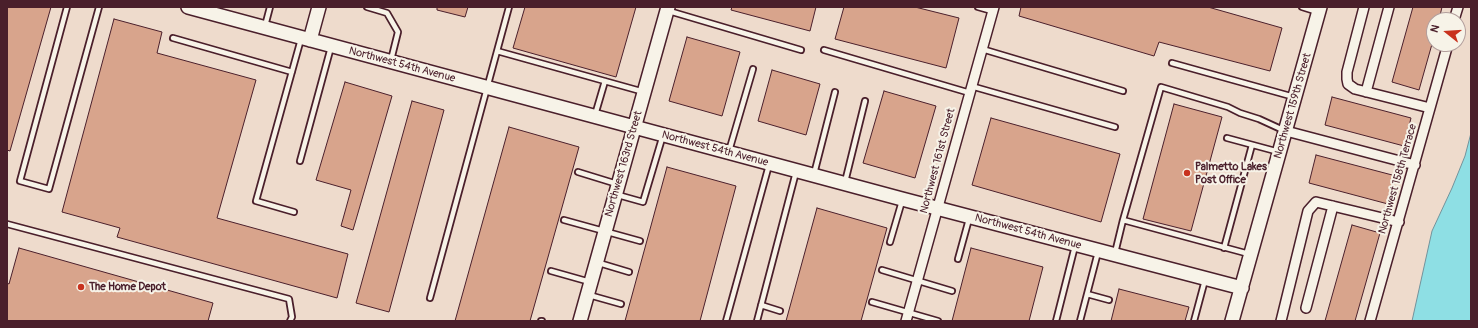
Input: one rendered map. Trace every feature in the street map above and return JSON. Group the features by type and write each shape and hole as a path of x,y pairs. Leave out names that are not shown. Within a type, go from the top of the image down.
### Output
{"street":[{"name":"Northwest 54th Avenue","path":"188,7 813,176 1242,288"},
{"path":"306,39 319,7"},
{"path":"1364,7 1347,79 1348,84 1355,89 1430,108"},
{"path":"1366,92 1389,7"},
{"name":"Northwest 163rd Street","path":"580,321 668,9"},
{"name":"Northwest 161st Street","path":"908,317 993,9"},
{"name":"Northwest 159th Street","path":"1232,321 1320,9"},
{"name":"Northwest 158th Terrace","path":"1370,321 1446,52"},
{"path":"1286,131 1415,164"},
{"path":"1281,321 1308,211 1316,202 1399,222"},
{"path":"1306,308 1333,206"}],"lane":[{"path":"67,7 20,181 49,189 99,7"},
{"path":"265,28 270,7"},
{"path":"367,7 387,13 398,32 391,62"},
{"path":"430,298 509,7"},
{"path":"978,7 993,9"},
{"path":"1302,7 1320,9"},
{"path":"668,9 801,50"},
{"path":"173,38 292,72"},
{"path":"294,212 256,201 292,72 306,39"},
{"path":"300,161 331,46"},
{"path":"982,49 1123,91"},
{"path":"824,50 1115,127"},
{"path":"497,51 645,92"},
{"path":"1172,63 1295,97"},
{"path":"728,153 753,69"},
{"path":"595,117 605,81"},
{"path":"1114,255 1161,87 1228,107 1286,131"},
{"path":"813,176 835,92"},
{"path":"844,184 865,101"},
{"path":"578,172 643,202 663,135"},
{"path":"1227,138 1280,152"},
{"path":"1224,248 1252,145"},
{"path":"726,321 770,164"},
{"path":"757,321 796,171"},
{"path":"890,242 902,199"},
{"path":"958,259 969,217"},
{"path":"564,220 640,241"},
{"path":"1124,220 1251,255"},
{"path":"7,224 289,299 292,317 290,321"},
{"path":"1056,321 1076,245"},
{"path":"1080,321 1098,251"},
{"path":"597,262 629,272"},
{"path":"882,270 952,291"},
{"path":"552,271 621,304"},
{"path":"1194,321 1205,279"},
{"path":"1087,294 1109,300"},
{"path":"872,302 908,317 938,321"},
{"path":"761,305 780,311"}],"water":[{"path":"1471,133 1471,321 1412,321 1432,231 1465,156"}],"building":[{"path":"7,7 51,7 10,151 7,150"},
{"path":"437,7 468,7 465,17 437,10"},
{"path":"525,7 636,7 616,77 513,48"},
{"path":"732,7 816,7 810,31 731,10"},
{"path":"844,7 915,7 959,18 946,68 835,39"},
{"path":"1021,7 1208,7 1282,28 1270,71 1159,42 1154,56 1019,16"},
{"path":"1413,7 1442,7 1441,12 1426,12 1426,52 1430,52 1419,90 1392,82"},
{"path":"114,19 162,32 157,53 256,80 217,218 348,254 337,298 117,237 120,228 62,212"},
{"path":"687,37 740,52 722,116 669,101"},
{"path":"772,70 820,84 806,135 758,121"},
{"path":"345,82 392,96 353,230 341,226 351,190 316,180"},
{"path":"884,91 936,106 915,178 863,163"},
{"path":"1332,97 1411,118 1404,146 1325,125"},
{"path":"412,101 444,110 389,312 356,303"},
{"path":"1174,104 1222,117 1191,231 1143,219"},
{"path":"991,118 1120,154 1101,222 972,185"},
{"path":"509,127 579,147 530,321 455,321"},
{"path":"1316,155 1396,176 1388,204 1309,183"},
{"path":"667,167 736,186 700,321 625,321"},
{"path":"817,208 887,228 861,321 786,321"},
{"path":"1352,225 1380,233 1355,321 1325,321"},
{"name":"The Home Depot","path":"19,248 213,303 208,321 7,321 7,283 9,284"},
{"path":"971,248 1043,267 1029,321 952,321"},
{"path":"1119,289 1189,307 1185,321 1111,321"}],"place":[{"name":"Palmetto Lakes Post Office","path":"1187,173"},
{"name":"The Home Depot","path":"81,287"}]}
